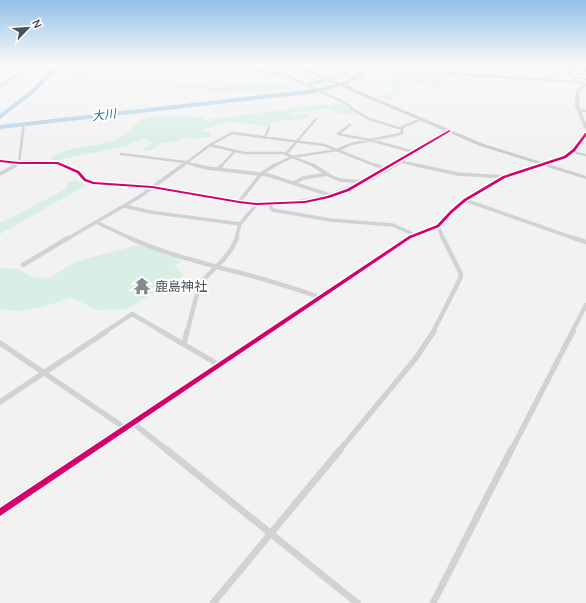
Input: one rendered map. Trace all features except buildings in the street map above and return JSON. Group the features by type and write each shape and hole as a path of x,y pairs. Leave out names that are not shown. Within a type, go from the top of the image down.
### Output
{"main road":[{"path":"355,91 504,153 586,178"}],"street":[{"path":"320,91 343,102 369,120 402,129"},
{"path":"578,91 577,106 586,128"},
{"path":"579,110 586,111"},
{"path":"286,154 316,119"},
{"path":"239,202 261,174 274,165 292,157 337,150 350,144 400,134 405,125 422,120"},
{"path":"18,163 23,124"},
{"path":"350,125 338,134 370,140 414,152"},
{"path":"265,138 269,127"},
{"path":"0,161 18,163 58,163 78,172 85,180 99,183 152,187 239,202 271,204 305,202 333,196 348,190 399,162 450,131"},
{"path":"23,265 124,206 210,145 232,133 324,145 386,169"},
{"path":"0,512 410,237 438,226 465,200 504,177 565,157 572,152 586,134"},
{"path":"210,145 244,154 286,154 314,165 340,180 363,182"},
{"path":"219,168 234,152"},
{"path":"572,152 586,155"},
{"path":"121,154 185,162 207,168 219,168 261,174 333,196"},
{"path":"399,162 458,174 504,177"},
{"path":"0,174 18,163"},
{"path":"294,183 303,178 328,174"},
{"path":"465,200 586,242"},
{"path":"184,344 200,283 232,248 238,235 240,224 257,204"},
{"path":"271,204 271,208 273,210 330,220 393,225 415,235"},
{"path":"124,206 150,212 240,224"},
{"path":"96,222 141,243 319,297"},
{"path":"212,603 416,358 436,328 461,274 446,248 438,226"},
{"path":"433,603 586,305"},
{"path":"0,402 132,314 219,365"},
{"path":"0,343 125,428"},
{"path":"133,423 357,603"}],"green space":[{"path":"209,91 239,91 216,92"},
{"path":"392,91 401,91 399,95 392,98 385,99 375,97 391,94"},
{"path":"342,104 361,115 343,114 327,108 291,113 293,115 307,114 308,119 283,120 273,122 267,126 228,122 202,130 210,133 211,136 194,139 184,137 178,141 161,143 150,151 143,150 152,143 146,138 125,146 59,160 51,160 52,157 65,151 120,138 144,118 149,117 205,117 205,120 319,105"},
{"path":"76,180 86,185 0,234 0,223 65,189 67,187 67,183"},
{"path":"138,245 145,246 182,261 175,266 185,276 173,280 128,309 97,310 70,297 36,309 19,311 0,309 0,268 18,269 32,277 48,278 78,261"}],"waterway":[{"path":"0,117 33,91"},
{"name":"大川","path":"0,127 315,91"}],"cycle path":[{"path":"0,161 19,163 58,163 78,172 85,180 93,183 152,187 257,204 305,202 328,197 348,190 450,131"},
{"path":"0,512 410,237 438,226 465,200 504,177 565,157 574,150 586,134"}],"place":[{"name":"鹿島神社","path":"142,286"}]}
